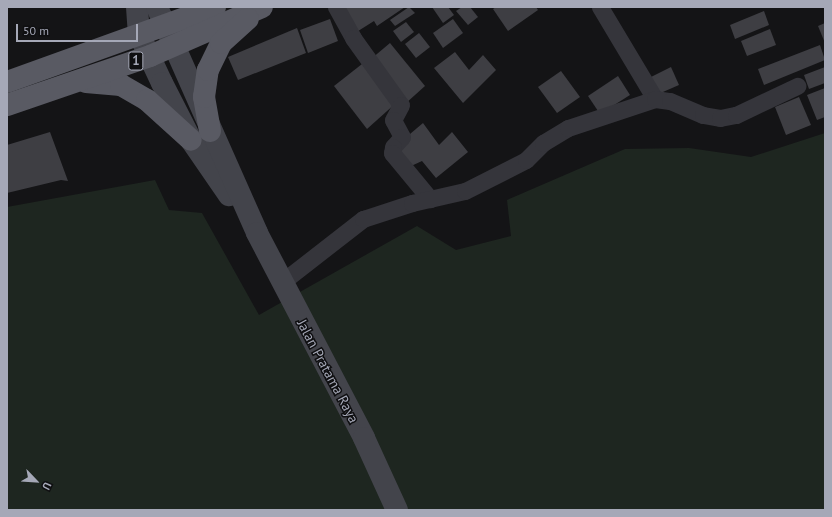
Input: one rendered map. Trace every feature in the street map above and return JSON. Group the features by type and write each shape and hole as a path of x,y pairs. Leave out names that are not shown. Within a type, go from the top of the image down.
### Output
{"highway":[{"name":"1","path":"7,82 139,34 161,16 215,7"},
{"name":"1","path":"7,105 150,56 262,7"},
{"path":"76,82 121,85 147,100 200,135 208,70 221,43 262,7"}],"main road":[{"path":"137,7 139,34"},
{"name":"Jalan Pratama Raya","path":"161,16 174,45 200,135"},
{"name":"Jalan Pratama Raya","path":"139,34 150,56 200,135 257,233 364,438 397,510"}],"street":[{"path":"336,7 354,38 401,105 393,120 402,137 393,148 392,153 430,199"},
{"path":"600,7 654,99"},
{"path":"282,282 363,219 430,199 465,191 526,160 543,143 568,128 654,99 670,101 703,115 720,118 736,115 797,86"}],"shaded area":[{"path":"825,133 825,510 7,510 7,207 155,180 169,210 202,213 259,315 417,226 456,250 511,236 507,200 625,149 689,148 751,157"}],"building":[{"path":"339,7 405,7 377,26 374,21 355,33"},
{"path":"409,7 415,13 395,26 390,20"},
{"path":"432,7 448,7 454,15 443,23"},
{"path":"462,7 470,7 478,17 468,25 456,11"},
{"path":"496,7 536,7 538,10 508,31 493,9"},
{"path":"764,11 769,25 735,39 730,25"},
{"path":"330,19 338,41 308,53 300,30"},
{"path":"453,19 463,33 443,48 433,33"},
{"path":"406,22 414,32 401,42 393,31"},
{"path":"825,23 825,43 818,26"},
{"path":"297,28 306,53 238,80 228,57"},
{"path":"770,29 776,45 747,56 741,41"},
{"path":"419,33 430,47 416,58 405,44"},
{"path":"390,43 425,86 405,104 371,59"},
{"path":"820,45 825,60 764,85 758,69"},
{"path":"455,52 469,70 483,55 496,70 463,103 434,68"},
{"path":"362,64 396,103 367,129 334,86"},
{"path":"671,67 679,85 656,95 649,78"},
{"path":"825,67 825,83 809,89 804,75"},
{"path":"561,71 580,97 557,113 538,87"},
{"path":"618,76 630,95 600,114 588,96"},
{"path":"825,88 825,117 817,120 807,95"},
{"path":"799,97 811,125 786,135 775,107"},
{"path":"423,123 439,145 452,132 468,152 436,178 422,161 409,167 397,145"},
{"path":"50,132 68,181 61,180 7,193 7,145"}]}
